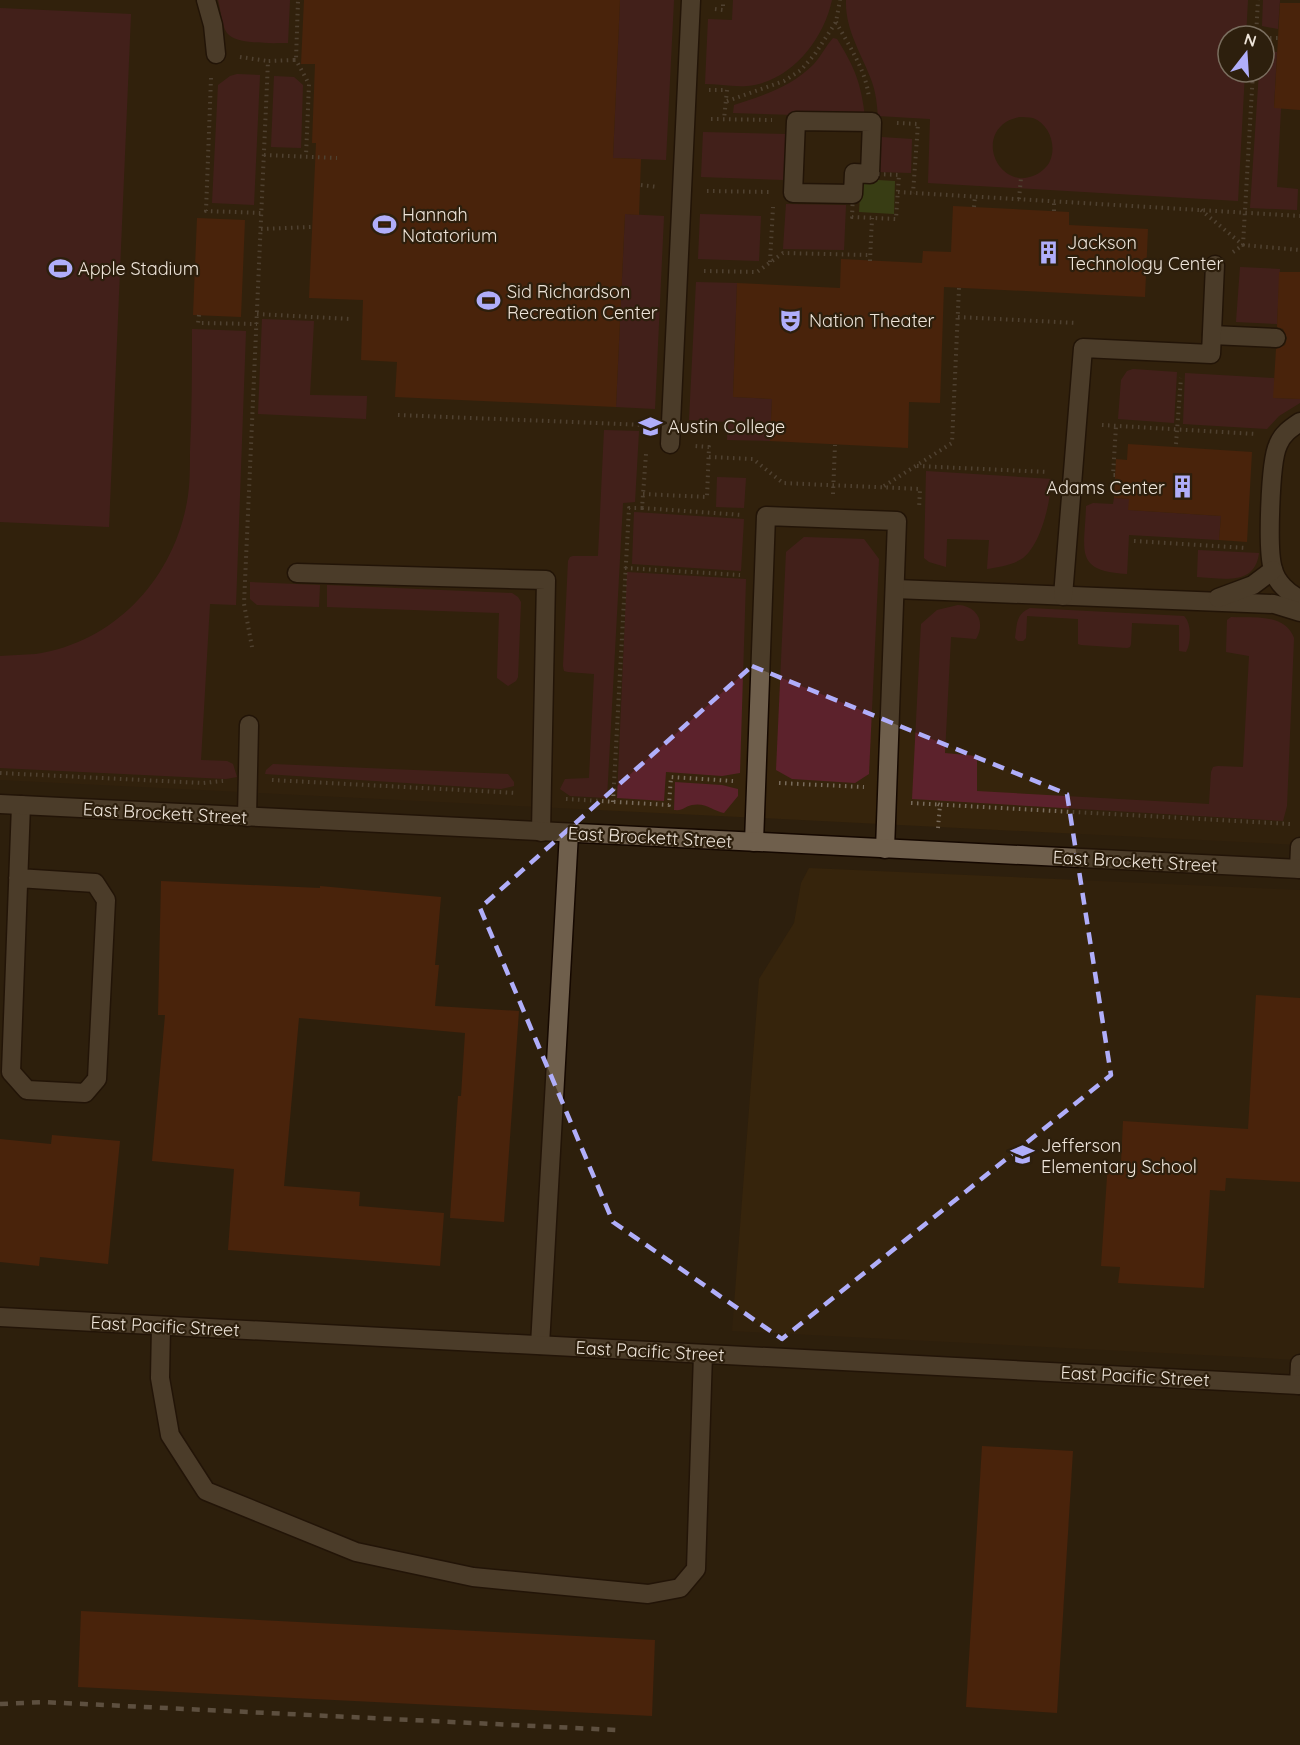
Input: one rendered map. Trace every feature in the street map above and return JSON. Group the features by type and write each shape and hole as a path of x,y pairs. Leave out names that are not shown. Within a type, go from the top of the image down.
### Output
{"street":[{"path":"206,0 213,25 216,54"},
{"path":"671,435 691,0"},
{"path":"796,121 872,122 870,174 854,173 847,194 794,193 796,121"},
{"path":"1064,596 1083,348 1211,354 1215,265"},
{"path":"1212,336 1276,338"},
{"path":"1300,422 1287,430 1278,444 1273,464 1270,549 1273,570 1282,587 1300,598"},
{"path":"754,842 766,516 897,521 885,849"},
{"path":"1211,601 1253,585 1273,570"},
{"path":"297,573 546,580 541,831"},
{"path":"895,589 1274,604 1300,612"},
{"path":"247,817 249,724"},
{"name":"East Brockett Street","path":"0,804 1299,869"},
{"path":"18,878 95,883 106,900 97,1078 85,1094 27,1090 11,1072 18,878 21,805"},
{"path":"540,1345 569,833"},
{"path":"1299,869 1300,848"},
{"name":"East Pacific Street","path":"0,1317 1299,1385"},
{"path":"161,1326 160,1378 170,1435 206,1491 356,1552 472,1577 648,1594 680,1588 696,1569 703,1354"},
{"path":"1299,1385 1300,1364"}],"path":[{"path":"298,0 296,60 309,84 306,156"},
{"path":"727,100 784,81 801,70 815,54 836,22 840,0"},
{"path":"1257,24 1258,0"},
{"path":"836,22 859,63 868,87 872,122 918,124 913,193"},
{"path":"262,213 206,211 210,80 216,54 268,61 296,60"},
{"path":"252,647 244,604 268,61"},
{"path":"1243,245 1252,84"},
{"path":"688,89 728,90 724,119"},
{"path":"264,155 337,158"},
{"path":"1019,199 1021,178"},
{"path":"640,185 682,190 794,193"},
{"path":"770,263 774,192"},
{"path":"898,192 1300,216"},
{"path":"974,207 975,196"},
{"path":"1054,201 1054,211"},
{"path":"1200,210 1243,245 1300,250"},
{"path":"679,270 757,272 783,253 870,258 872,218"},
{"path":"261,229 312,227"},
{"path":"883,487 951,443 959,288"},
{"path":"257,314 350,319"},
{"path":"199,315 198,323 257,324"},
{"path":"1176,444 1183,353"},
{"path":"398,415 671,435 709,447 707,497 643,494"},
{"path":"1077,424 1257,434"},
{"path":"1115,475 1113,475 1116,426"},
{"path":"642,508 647,443 671,435"},
{"path":"834,473 836,445"},
{"path":"709,457 753,459 783,483 920,489 919,513"},
{"path":"917,466 1073,473"},
{"path":"613,802 629,508 748,515 748,519"},
{"path":"1134,541 1270,549"},
{"path":"625,568 740,575 746,570"},
{"path":"0,773 203,783 265,779 542,794 569,800 669,805 671,777 887,789"},
{"path":"907,803 1300,825"},
{"path":"936,851 940,805"}],"highlighted area":[{"path":"752,666 1067,794 1111,1075 782,1339 613,1222 480,908"}],"shaded area":[{"name":"Austin College","path":"0,0 1300,0 1300,845 0,780"},
{"path":"218,0 290,0 288,43 256,42 232,37 223,25"},
{"path":"620,0 674,0 666,160 613,158"},
{"path":"733,0 832,0 828,15 812,44 802,57 777,77 747,86 705,84 708,19 732,20"},
{"path":"846,0 1248,0 1247,24 1216,24 1216,84 1244,84 1238,201 928,183 930,119 878,116 873,86 848,22","holes":["1021,117 1033,118 1047,130 1052,142 1052,155 1050,161 1040,172 1019,178 1003,170 997,162 994,154 994,137 1007,121"]},
{"path":"1263,0 1280,0 1278,29 1276,24 1262,24"},
{"name":"Apple Stadium","path":"0,8 131,14 109,527 0,522"},
{"path":"833,38 837,39 856,76 865,117 733,113 734,105 756,98 796,79 817,61"},
{"path":"237,74 260,75 254,205 212,203 218,85"},
{"path":"274,76 294,77 303,85 301,148 271,147"},
{"path":"1258,84 1275,84 1274,107 1281,108 1277,187 1298,189 1297,210 1250,208"},
{"path":"703,132 787,134 785,180 701,177"},
{"path":"881,137 912,139 911,173 879,172"},
{"path":"861,179 895,181 894,214 859,212"},
{"path":"786,204 846,205 844,250 783,249"},
{"path":"625,214 664,216 655,409 616,407"},
{"path":"700,214 761,216 759,261 698,259"},
{"path":"1240,267 1280,269 1277,324 1236,322"},
{"path":"696,282 737,283 733,397 772,399 770,441 727,440 728,422 689,420"},
{"path":"262,319 314,321 310,395 367,396 366,419 258,414"},
{"path":"192,329 246,331 236,605 210,604 201,760 227,761 233,764 237,777 226,779 0,768 0,656 36,654 65,647 91,636 115,621 136,602 154,581 169,557 180,530 189,490"},
{"path":"1133,369 1177,372 1174,423 1118,419 1121,380 1127,371"},
{"path":"1185,373 1274,378 1274,398 1300,399 1300,403 1279,416 1267,429 1183,424"},
{"path":"604,430 639,431 635,502 623,503 607,798 570,796 560,789 565,779 589,778 594,674 564,671 563,666 568,561 573,556 598,556"},
{"path":"926,471 1052,479 1044,521 1030,551 1015,562 987,569 989,540 947,539 946,567 929,562 924,558"},
{"path":"717,477 746,478 744,508 716,507"},
{"path":"1114,498 1129,499 1129,510 1221,516 1219,540 1129,535 1127,574 1098,568 1090,563 1084,546 1086,506 1093,503 1113,504"},
{"path":"634,512 744,519 741,571 632,564"},
{"path":"804,537 864,539 879,559 869,774 855,783 792,779 776,770 786,552"},
{"path":"1198,550 1259,553 1251,571 1244,576 1226,579 1197,577"},
{"path":"627,572 746,579 740,773 722,776 666,772 664,801 617,798"},
{"path":"250,582 320,585 319,607 257,605 250,599"},
{"path":"327,585 512,593 521,602 518,677 508,686 497,678 499,613 327,607"},
{"path":"958,605 975,612 980,621 980,627 976,639 951,637 945,753 977,756 977,791 1209,804 1213,767 1243,767 1249,656 1226,652 1227,620 1231,617 1258,617 1283,624 1294,638 1287,806 1283,821 912,799 921,624 937,610"},
{"path":"1030,608 1184,616 1187,619 1190,634 1189,644 1186,652 1179,651 1179,625 1132,623 1130,647 1081,645 1078,644 1078,619 1027,616 1026,638 1018,641 1015,638 1018,620 1025,610"},
{"path":"273,764 508,774 514,786 501,789 265,774"},
{"path":"675,782 722,785 738,789 738,796 724,813 697,804 674,810"},
{"name":"Jefferson Elementary School","path":"809,868 1300,890 1300,1360 732,1331 759,979 794,923 801,883"}],"building":[{"path":"304,0 620,0 613,158 641,159 639,215 625,214 616,407 395,397 397,362 361,360 363,300 309,298 316,143 312,143 315,64 301,64"},
{"path":"1280,3 1300,3 1300,110 1274,108"},
{"path":"953,206 1069,212 1069,225 1148,229 1145,297 944,287 940,403 909,402 908,448 770,441 772,399 733,397 737,283 840,288 841,259 922,263 923,251 951,252"},
{"path":"197,218 245,220 241,317 193,315"},
{"path":"1279,272 1300,272 1300,399 1273,398 1276,349 1285,345 1287,338 1283,329 1277,327"},
{"name":"Adams Center","path":"1128,444 1252,452 1247,542 1219,540 1221,516 1128,510 1129,499 1114,498 1116,459 1127,460"},
{"path":"161,881 320,888 320,886 441,897 435,965 439,965 435,1006 519,1011 504,1222 450,1218 458,1096 461,1096 465,1033 299,1018 284,1186 360,1192 359,1206 444,1213 440,1266 228,1250 234,1169 152,1161 165,1015 158,1015"},
{"path":"1256,995 1300,998 1300,1182 1226,1178 1225,1191 1210,1190 1204,1288 1118,1283 1120,1267 1101,1266 1108,1162 1121,1163 1123,1121 1248,1129"},
{"path":"52,1135 120,1141 108,1264 40,1257 39,1266 0,1262 0,1139 51,1144"},
{"path":"982,1446 1073,1451 1057,1713 966,1707"},
{"path":"81,1611 655,1640 652,1716 78,1687"}],"railway":[{"path":"0,1704 43,1702 616,1730"}],"place":[{"name":"Hannah Natatorium","path":"384,224"},
{"name":"Jackson Technology Center","path":"1049,252"},
{"name":"Apple Stadium","path":"60,268"},
{"name":"Sid Richardson Recreation Center","path":"489,301"},
{"name":"Nation Theater","path":"791,320"},
{"name":"Austin College","path":"650,426"},
{"name":"Adams Center","path":"1183,487"},
{"name":"Jefferson Elementary School","path":"1023,1155"}]}
